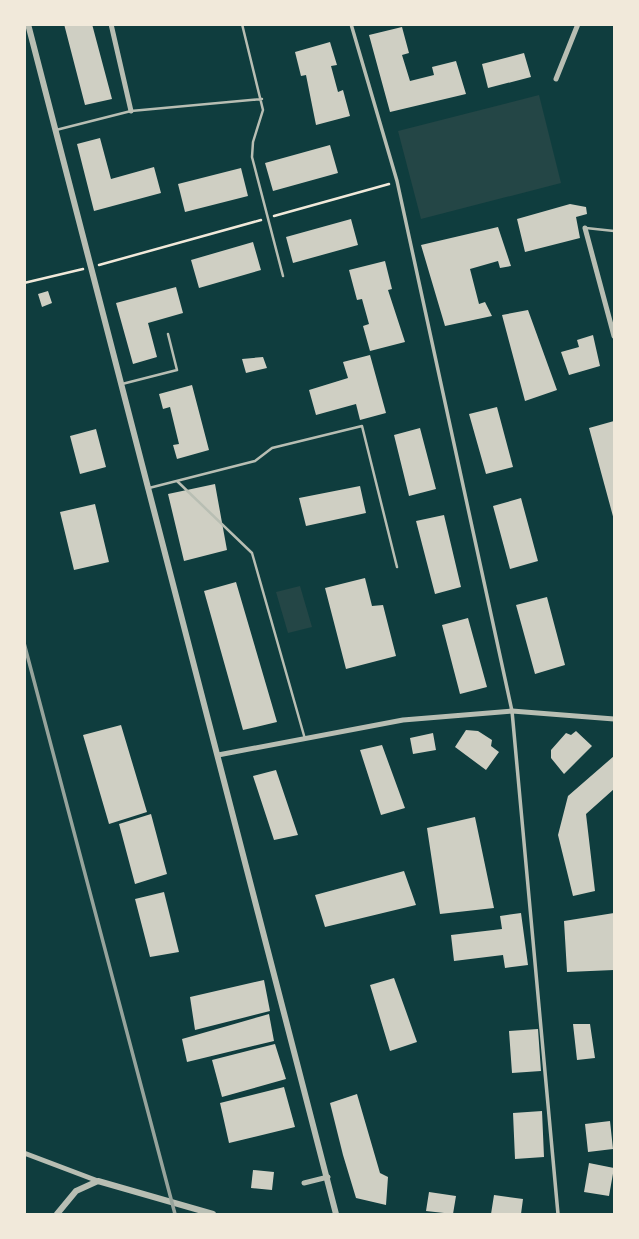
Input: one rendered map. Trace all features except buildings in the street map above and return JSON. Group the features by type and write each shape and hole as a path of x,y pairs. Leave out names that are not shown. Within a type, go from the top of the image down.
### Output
{"street":[{"path":"28,24 336,1214"},
{"path":"111,24 131,111"},
{"path":"351,24 397,181 512,711 558,1214"},
{"path":"556,79 578,24"},
{"path":"585,228 614,336"},
{"path":"218,755 402,720 512,711 614,719"},
{"path":"24,1153 98,1181 213,1214"},
{"path":"304,1183 328,1177"},
{"path":"57,1214 76,1191 98,1181"}],"lane":[{"path":"242,24 263,110 253,142 252,156 283,276"},
{"path":"56,130 131,111 262,99"},
{"path":"585,228 614,231"},
{"path":"122,384 177,369 168,334"},
{"path":"149,488 255,461 272,449 362,426 397,567"},
{"path":"177,481 252,553 305,739"}],"path":[{"path":"24,283 92,267 397,181"}],"shaded area":[{"path":"539,95 561,183 421,219 398,131"},
{"path":"300,586 312,627 288,633 276,592"}],"railway":[{"path":"24,643 175,1214"}]}
